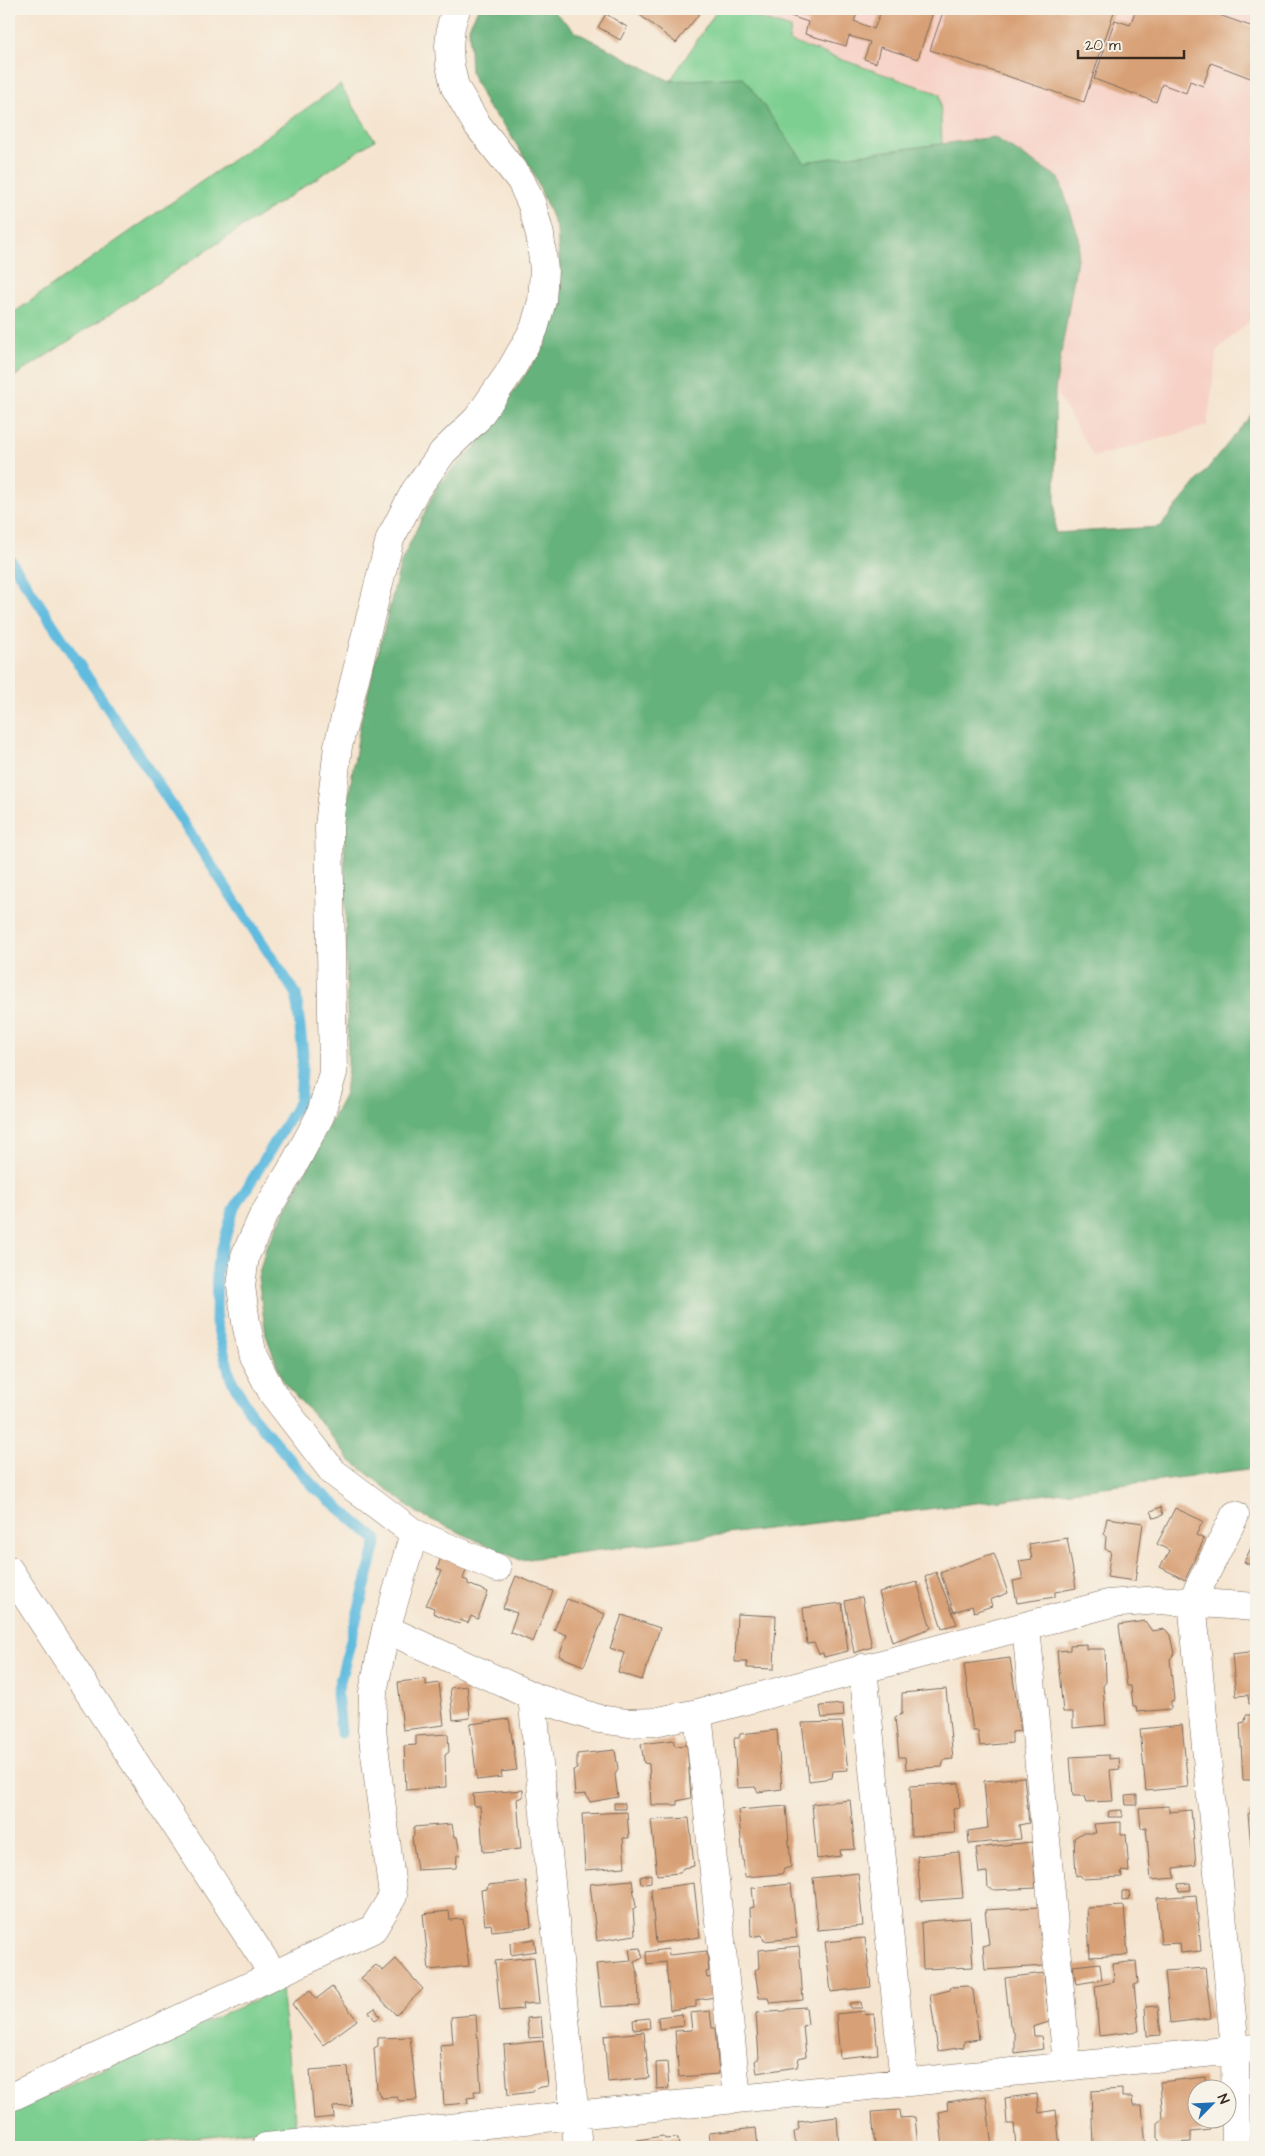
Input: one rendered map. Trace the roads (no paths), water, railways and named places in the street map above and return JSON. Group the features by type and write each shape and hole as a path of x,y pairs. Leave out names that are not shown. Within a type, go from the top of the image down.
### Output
{"street":[{"path":"456,9 451,26 449,46 450,65 455,87 476,123 521,181 532,204 540,235 544,270 542,301 534,329 509,373 477,419 443,452 415,491 390,539 338,746 329,826 333,1073 320,1116 290,1172 263,1216 245,1256 241,1286 253,1356 273,1394 334,1472 414,1533 496,1568"},
{"path":"1235,1515 1192,1601 1246,2048 1236,2147"},
{"path":"9,2098 373,1929 393,1896 372,1730 373,1692 386,1629 414,1533"},
{"path":"9,1570 274,1975"},
{"path":"386,1629 532,1696 599,1719 628,1723 654,1722 698,1713 1108,1604 1159,1600 1256,1607"},
{"path":"1026,1626 1067,2065"},
{"path":"863,1668 904,2082"},
{"path":"532,1696 578,2147"},
{"path":"698,1713 737,2099"},
{"path":"266,2147 1246,2048"}],"waterway":[{"path":"9,558 296,994 303,1053 300,1101 233,1211 217,1265 216,1322 231,1379 251,1414 314,1487 377,1540 337,1693 341,1733"}]}
